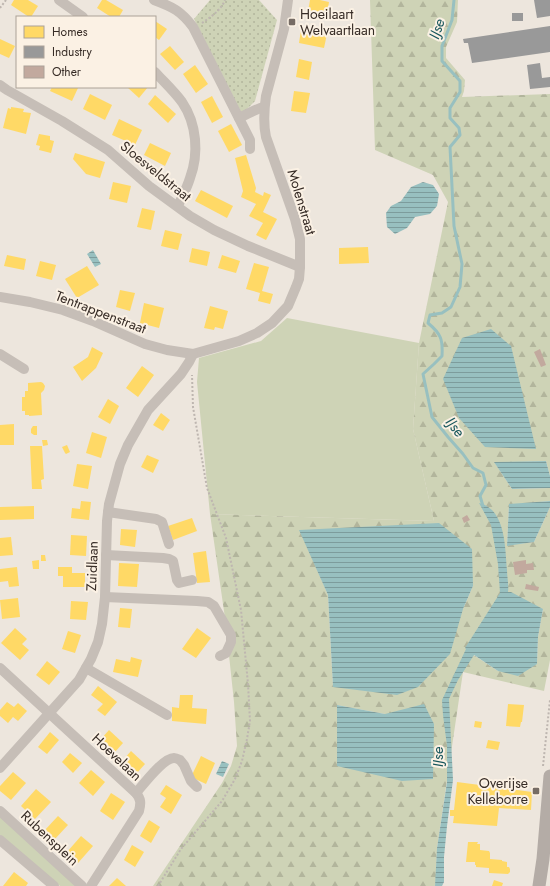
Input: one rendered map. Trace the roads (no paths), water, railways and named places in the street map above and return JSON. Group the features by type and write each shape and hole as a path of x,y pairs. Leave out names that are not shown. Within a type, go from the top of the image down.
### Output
{"main road":[{"path":"539,886 543,860 550,776"}],"street":[{"path":"59,0 82,16"},
{"path":"154,0 170,6 185,17 193,27 250,140 250,149"},
{"name":"Molenstraat","path":"193,354 239,341 257,333 272,323 288,306 297,283 300,267 300,239 295,219 266,137 264,127 264,107 284,28 288,0"},
{"path":"156,73 182,102 190,116 195,136 195,157 190,178 178,206"},
{"name":"Sloesveldstraat","path":"0,85 108,150 149,186 190,216 214,230 248,246 300,267"},
{"path":"239,118 256,109 264,107"},
{"name":"Tentrappenstraat","path":"0,297 63,310 93,321 145,344 167,350 193,354"},
{"path":"0,354 24,369"},
{"name":"Zuidlaan","path":"0,768 79,680 91,659 98,642 102,624 105,597 107,521 114,481 128,445 148,410 181,374 193,354"},
{"path":"108,512 156,519 162,522 169,544"},
{"path":"106,556 169,559 173,561 179,583 192,580"},
{"path":"105,597 208,602 214,606 231,635 231,642 226,653 220,656"},
{"name":"Hoevelaan","path":"0,668 140,798 141,804 139,811 91,886"},
{"path":"86,668 167,715"},
{"path":"136,793 155,770 166,761 173,758 180,760 184,765 191,781 197,787"},
{"name":"Rubensplein","path":"0,811 82,886"},
{"path":"0,840 54,886"}],"water":[{"path":"423,182 433,185 439,194 437,206 430,214 415,217 407,228 395,234 387,227 386,213 391,206 401,201 411,187"},
{"path":"93,250 101,264 95,267 87,254"},
{"path":"491,329 511,346 536,449 485,447 459,418 443,379 462,338"},
{"path":"546,461 550,476 550,488 512,489 494,462"},
{"path":"550,501 550,507 534,542 507,546 509,504"},
{"path":"479,503 488,507 494,513 502,530 506,551 508,592 511,592 543,609 538,637 537,664 518,676 498,671 474,655 458,680 449,699 453,780 444,857 444,882 442,886 435,886 437,848 447,782 447,746 442,700 466,649 465,648 500,593 498,564 491,525"},
{"path":"439,523 472,549 473,586 463,609 450,654 418,687 397,695 333,687 328,595 299,530"},
{"path":"424,704 434,724 433,779 402,781 337,766 337,705 385,714"},
{"path":"222,761 229,764 223,777 216,774"}],"waterway":[{"name":"IJse","path":"454,0 452,20 442,46 442,61 460,81 460,92 450,108 450,118 459,128 460,135 450,147 454,226 462,264 460,287 451,307 442,313 430,315 428,323 436,330 440,337 442,356 423,374 432,417 473,468 483,473 486,485 480,496 483,506"}],"place":[{"name":"Hoeilaart Welvaartlaan","path":"292,22"},
{"name":"Overijse Kelleborre","path":"536,791"}]}
